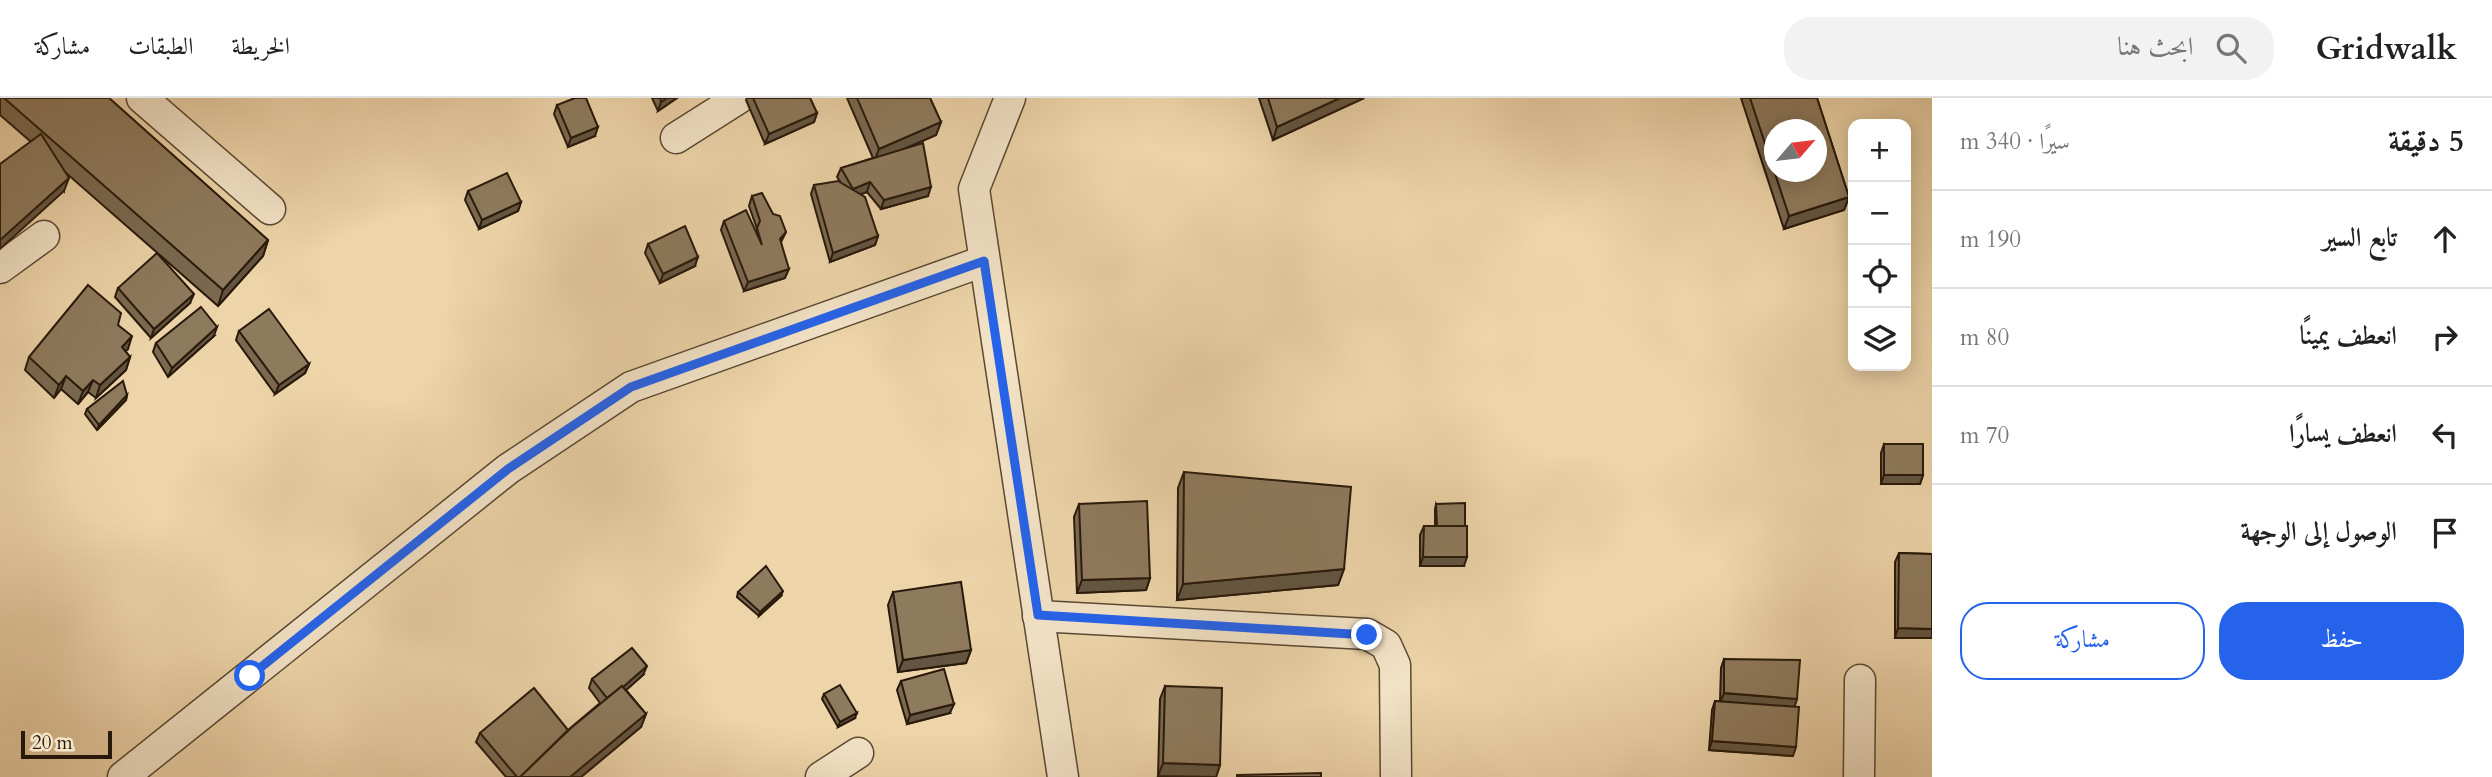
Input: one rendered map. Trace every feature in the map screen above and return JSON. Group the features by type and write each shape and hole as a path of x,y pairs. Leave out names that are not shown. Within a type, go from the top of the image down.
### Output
{"street":[{"path":"142,98 270,209"},
{"path":"676,138 739,98"},
{"path":"1010,98 974,189 1063,777"},
{"path":"0,268 44,236"},
{"path":"123,777 508,469 631,387 984,261"},
{"path":"1038,615 1367,635 1386,645 1395,665 1396,777"},
{"path":"1859,777 1860,680"},
{"path":"821,777 858,753"}],"building":[{"path":"4,98 109,98 268,240 223,290"},
{"path":"575,98 586,98 598,127 571,138 557,105"},
{"path":"753,98 810,98 817,113 769,134"},
{"path":"857,98 930,98 941,122 879,149"},
{"path":"1268,98 1340,98 1277,127"},
{"path":"1750,98 1817,98 1824,119 1764,119 1764,141"},
{"path":"1827,129 1848,197 1789,216 1777,182 1827,182"},
{"path":"41,134 69,178 0,240 0,164"},
{"path":"923,143 931,187 884,200 870,182 853,189 841,168"},
{"path":"507,173 521,202 482,220 468,191"},
{"path":"838,181 865,197 878,236 833,253 814,185"},
{"path":"762,193 773,214 780,216 786,232 780,239 789,269 748,282 724,221 746,210 762,245 757,228 760,221 752,196"},
{"path":"685,226 698,257 663,274 648,244"},
{"path":"157,253 194,294 154,329 118,288"},
{"path":"88,285 121,313 118,325 132,336 122,347 130,357 100,385 93,380 83,391 66,376 59,385 29,357"},
{"path":"201,307 217,327 172,368 156,343"},
{"path":"269,309 309,364 279,385 239,331"},
{"path":"123,381 127,395 99,425 87,409"},
{"path":"1884,444 1923,444 1923,475 1884,475"},
{"path":"1184,472 1351,487 1344,569 1183,584"},
{"path":"1147,501 1150,578 1082,580 1079,504"},
{"path":"1465,503 1465,526 1437,526 1436,504"},
{"path":"1424,526 1467,526 1467,557 1423,557"},
{"path":"1899,553 1932,554 1932,629 1898,628"},
{"path":"766,566 783,591 760,612 738,592"},
{"path":"961,582 971,650 903,660 893,592"},
{"path":"632,648 647,666 607,698 592,679"},
{"path":"1724,659 1800,660 1797,699 1724,693"},
{"path":"944,669 954,704 910,715 901,681"},
{"path":"840,685 857,713 840,722 824,694"},
{"path":"622,686 646,714 570,777 520,777 571,728"},
{"path":"1165,686 1222,688 1220,765 1163,763"},
{"path":"534,688 568,730 517,777 480,733"},
{"path":"1715,701 1799,707 1796,747 1712,741"},
{"path":"1321,773 1321,777 1237,777 1237,775"}],"route":[{"path":"250,676 508,469 631,387 984,261 1038,615 1367,635"}]}
